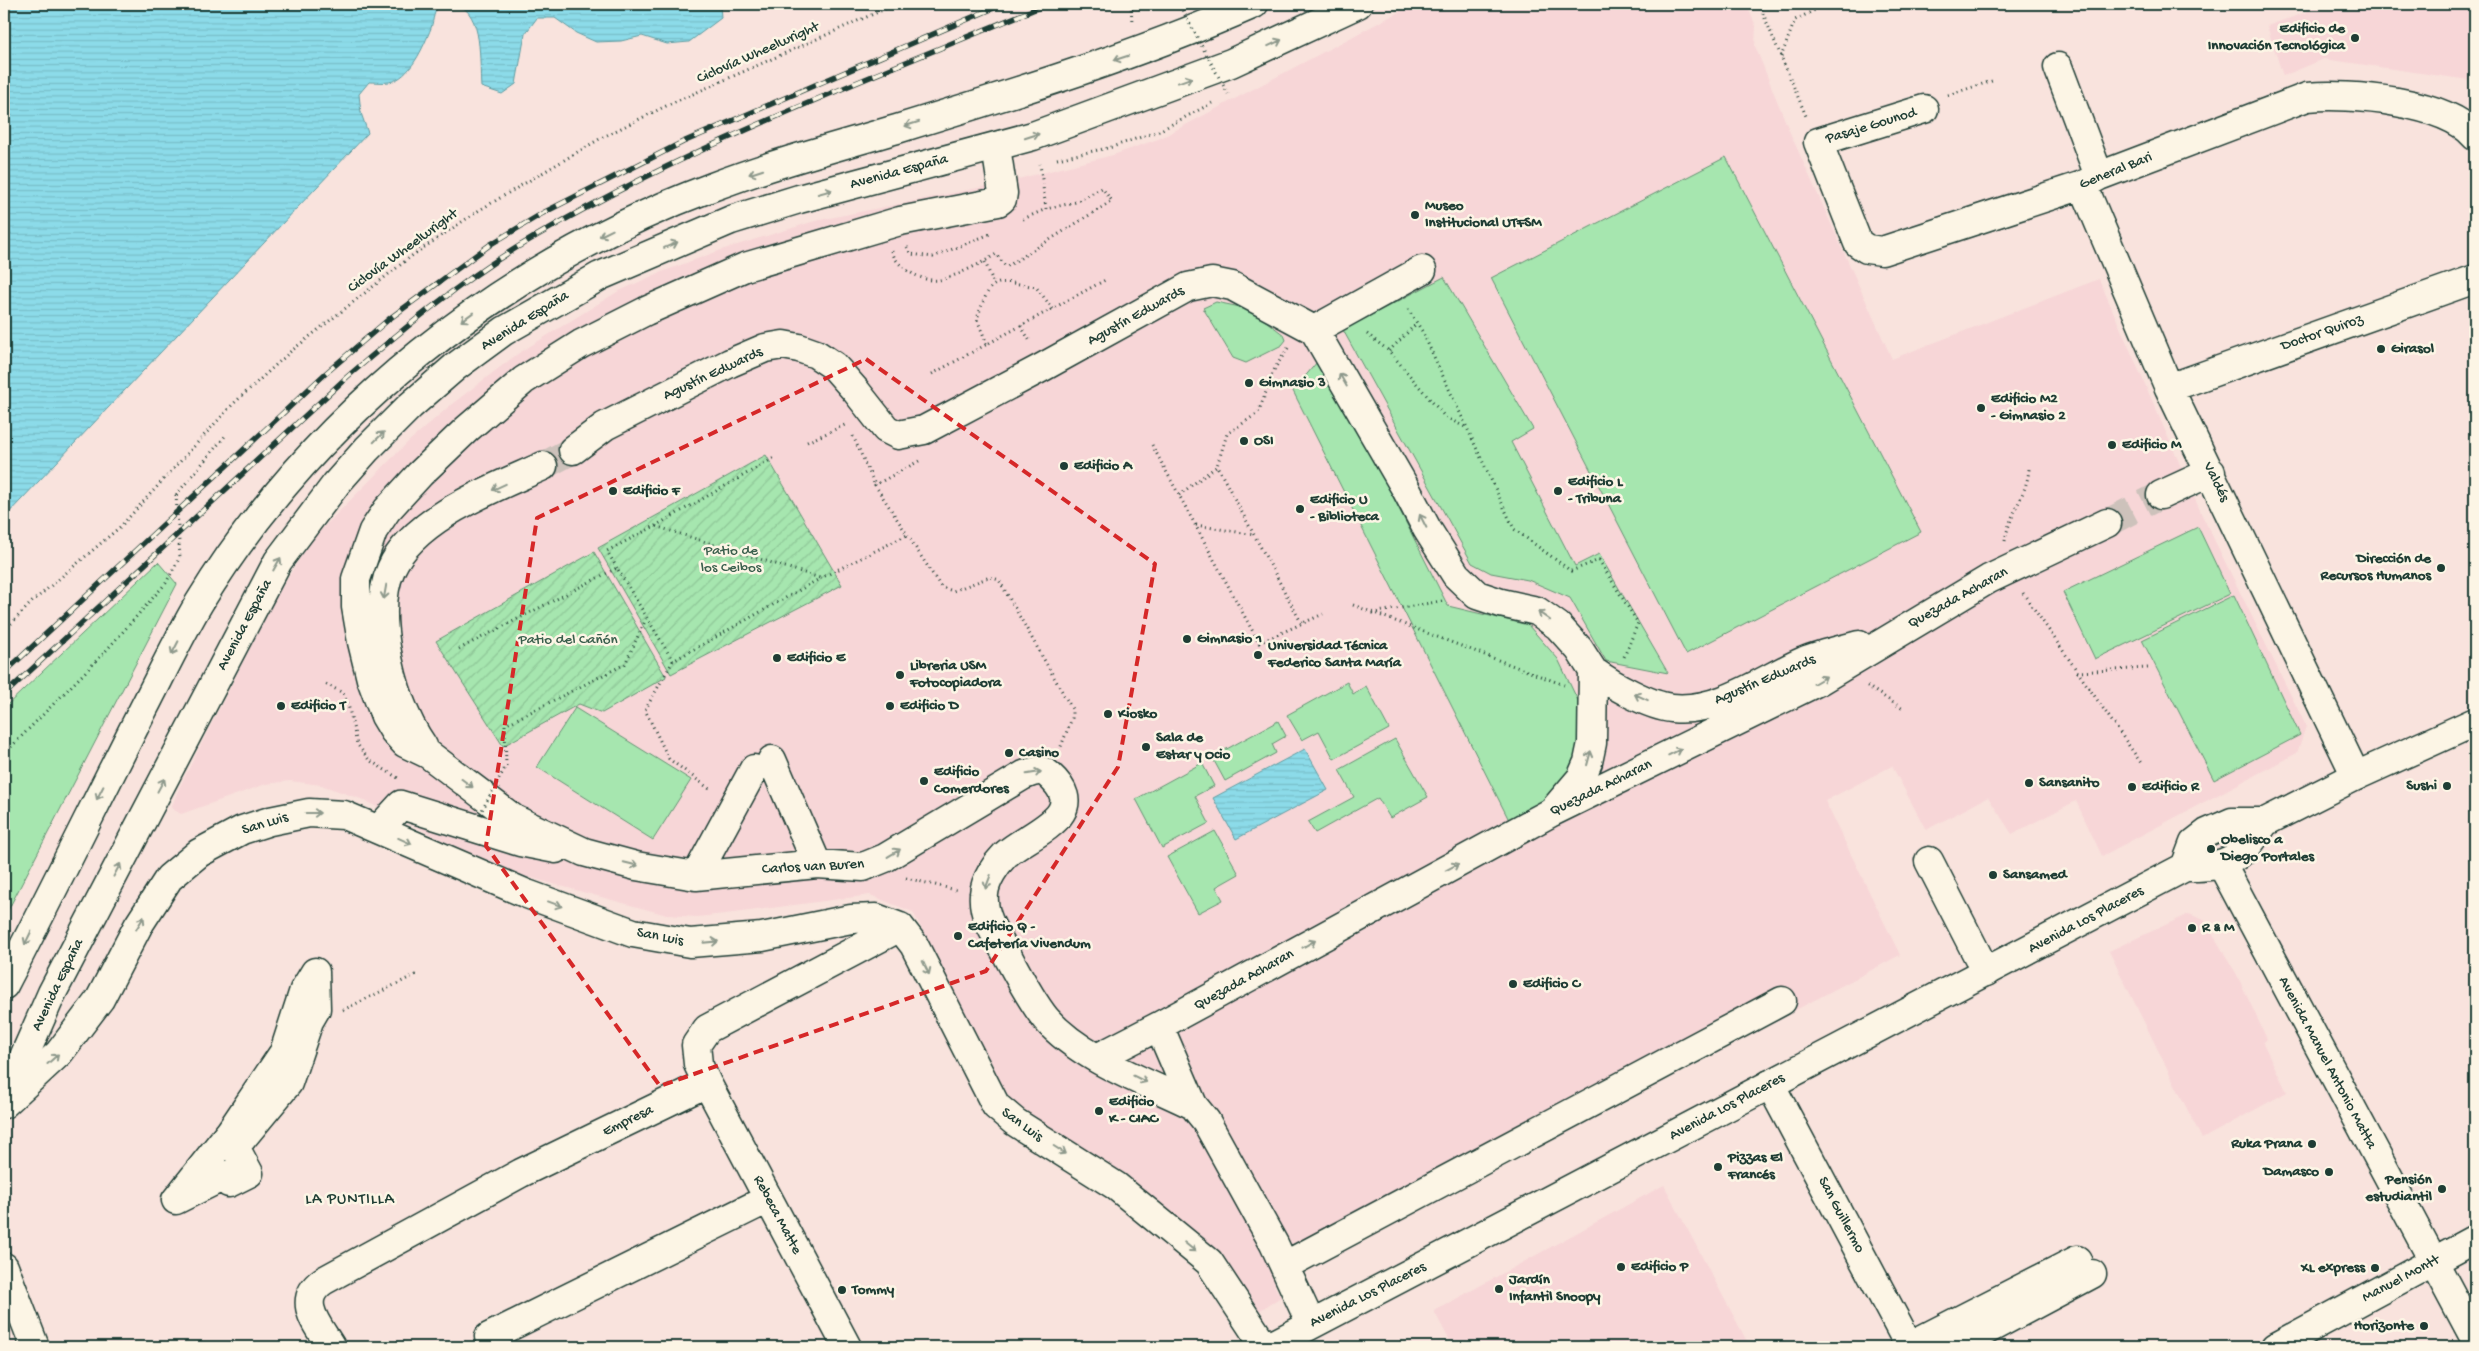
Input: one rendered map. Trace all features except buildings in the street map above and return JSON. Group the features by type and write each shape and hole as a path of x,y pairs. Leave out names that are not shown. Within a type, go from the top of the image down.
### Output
{"street":[{"path":"4,986 86,820 198,605 231,555 267,507 312,455 392,376 439,338 541,268 655,210 714,186 786,162 1132,54 1254,4"},
{"name":"Avenida España","path":"4,1103 52,993 278,561 336,484 410,406 455,367 504,331 600,276 731,220 800,199 1033,136 1230,64 1358,4"},
{"path":"2058,67 2091,181"},
{"name":"General Bari","path":"1818,142 1858,243 1867,249 1882,251 2091,181 2307,97 2332,95 2402,102 2440,113 2469,128 2475,136"},
{"name":"Pasaje Gounod","path":"1818,142 1924,110"},
{"path":"428,754 405,743 394,731 385,716 371,679 356,607 356,579 372,531 387,510 420,474 467,429 524,380 581,344 646,311 745,267 764,261 900,221 998,202 1002,199 1003,193 996,146"},
{"name":"Valdés","path":"2091,181 2169,388 2356,776"},
{"path":"1422,270 1341,313 1308,327 1456,575 1478,595 1500,603 1537,611 1558,626 1579,649 1600,684 1588,762 1581,778 1552,812"},
{"name":"Doctor Quiroz","path":"2169,388 2475,279"},
{"name":"Agustín Edwards","path":"574,450 605,426 730,363 766,348 783,345 816,354 834,366 886,429 898,435 924,430 1188,287 1212,282 1232,286 1308,327"},
{"path":"428,754 412,730 389,666 382,624 384,593 391,568 406,546 428,526 475,497 543,466"},
{"path":"2161,496 2211,472"},
{"name":"Quezada Acharan","path":"1097,1058 1552,812 1802,690 1885,640 2011,569 2107,523"},
{"name":"Agustín Edwards","path":"1600,684 1671,708 1695,707 1730,698 1805,661 1885,640"},
{"path":"2185,868 2194,842 2207,833 2232,822 2265,822 2356,776 2475,722"},
{"name":"Carlos van Buren","path":"428,754 514,819 584,852 636,866 696,876 816,864 863,868 885,858 1024,775 1034,771 1044,772 1061,788 1064,801 1063,811 1056,821 1007,853 997,863 984,894"},
{"path":"696,876 736,802 763,764 816,864"},
{"path":"379,829 401,805 520,842 584,852"},
{"name":"San Luis","path":"4,1103 59,1053 100,999 138,926 169,878 199,852 242,830 270,821 309,812 344,815 527,894 633,933 690,943 762,937 851,919 876,918 900,927 914,944 996,1106 1015,1122 1116,1186 1209,1262 1265,1347"},
{"path":"2222,865 2248,847 2265,822"},
{"path":"1929,861 1986,972"},
{"name":"Avenida Los Placeres","path":"1269,1347 2185,868 2222,865"},
{"name":"Avenida Manuel Antonio Matta","path":"2222,865 2475,1339"},
{"path":"984,894 988,919 1015,970 1046,1019 1072,1041 1097,1058 1193,1105"},
{"path":"707,1083 698,1064 696,1045 707,1030 900,927"},
{"path":"315,972 316,1009 309,1021 288,1083 235,1147 249,1173 230,1183 226,1175 176,1200 230,1132 284,1052 304,990 315,972"},
{"path":"1284,1266 1782,1001"},
{"path":"1159,1026 1193,1105 1206,1121 1274,1244 1311,1324"},
{"name":"Rebeca Matte","path":"707,1083 847,1347"},
{"name":"Empresa","path":"331,1347 312,1314 309,1304 310,1295 314,1287 521,1173 707,1083"},
{"name":"San Guillermo","path":"1770,1084 1910,1347"},
{"path":"489,1337 768,1199"},
{"name":"Manuel Montt","path":"2275,1347 2475,1239"},
{"path":"4,1267 35,1347"},
{"path":"1910,1347 2085,1267 1955,1347"}],"path":[{"name":"Ciclovía Wheelwright","path":"4,631 32,602 121,526 232,405 298,346 413,255 478,211 603,137 668,105 896,4"},
{"path":"1759,4 1818,142"},
{"path":"1781,58 1795,20 1827,4"},
{"path":"892,248 894,256 909,274 938,280 985,261 996,254 1006,267 1112,201 1102,188 1076,202 1046,208 1040,163 1112,147 1158,131 1228,94 1180,6"},
{"path":"1924,110 1943,97 1995,80"},
{"path":"985,261 994,284"},
{"path":"932,374 1107,279"},
{"path":"987,344 977,319 986,292 994,284 1007,281 1036,287 1053,309"},
{"path":"1341,313 1389,351 1445,417 1465,427"},
{"path":"1353,605 1371,613 1600,684 1638,623 1600,560 1571,571 1514,529 1422,331 1416,324 1389,351"},
{"path":"1179,495 1217,466 1227,434 1258,413 1275,368 1308,327"},
{"path":"807,442 848,424 875,485 941,587 953,591 990,577 999,580 1072,709 1072,718 1057,758"},
{"path":"4,754 104,653 166,583 180,557 176,495 226,435"},
{"path":"1152,445 1259,643 1323,614"},
{"path":"875,485 927,457"},
{"path":"673,661 646,619 608,551 774,458"},
{"path":"1217,466 1302,624"},
{"path":"2029,469 2028,480 2008,524 2005,547 2011,569 2023,593 2141,763"},
{"path":"1196,525 1255,535"},
{"path":"655,526 821,578"},
{"path":"736,802 709,789 669,759 645,710 673,661 821,578 907,535"},
{"path":"459,649 616,568"},
{"path":"1371,613 1478,595"},
{"path":"480,814 506,766 505,725 625,664 646,619"},
{"path":"1839,668 1903,709"},
{"path":"2077,672 2148,668"},
{"path":"863,868 960,891 984,894"},
{"path":"336,1014 419,973"}],"highlighted area":[{"path":"866,359 1155,564 1118,767 986,971 660,1086 486,846 537,518"}],"shaded area":[{"name":"Universidad Técnica Federico Santa María","path":"1414,4 1746,4 1756,26 1755,46 1791,135 1892,359 2099,279 2202,515 2306,726 2297,753 2102,856 2076,801 2012,834 1988,797 1926,830 1892,766 1825,801 1900,955 1274,1285 1281,1297 1257,1312 1059,1136 1011,1101 913,912 870,895 697,917 667,915 524,876 460,849 361,799 321,785 290,781 266,784 181,814 171,808 180,786 275,599 311,540 408,442 452,404 516,355 617,292 659,273 724,249 815,221 1002,183 1113,155 1161,138"},
{"path":"2304,4 2475,4 2475,78 2469,80 2324,59 2283,76 2267,26 2307,12"},
{"path":"2189,914 2204,920 2236,973 2267,1039 2263,1043 2287,1092 2202,1139 2109,951"},
{"name":"Edificio P","path":"1664,1185 1750,1347 1453,1347 1434,1311"}],"green space":[{"path":"1726,157 1921,532 1686,654 1491,278"},
{"path":"1444,277 1533,429 1511,442 1575,566 1599,554 1668,673 1606,661 1570,598 1528,580 1491,573 1472,563 1343,330"},
{"path":"1216,302 1250,309 1284,335 1286,340 1282,345 1246,363 1233,358 1203,308"},
{"path":"1322,356 1448,606 1528,625 1558,659 1580,705 1582,750 1559,792 1509,820 1293,391"},
{"name":"Patio de los Ceibos","path":"766,455 842,585 671,674 598,548"},
{"path":"2198,527 2230,594 2095,659 2063,592"},
{"name":"Patio del Cañón","path":"594,552 666,677 602,713 579,704 503,746 436,641"},
{"path":"158,562 177,584 4,918 4,708"},
{"path":"2234,595 2300,735 2214,780 2142,640"},
{"path":"1347,682 1353,694 1366,686 1389,729 1334,759 1319,731 1302,740 1287,715"},
{"path":"575,708 691,780 653,840 537,767"},
{"path":"1278,721 1286,736 1272,744 1276,753 1225,781 1212,757"},
{"path":"1395,739 1428,797 1390,818 1378,798 1315,833 1308,822 1354,797 1339,770"},
{"path":"1202,763 1214,786 1195,796 1209,823 1162,848 1136,799"},
{"path":"1215,831 1239,874 1216,887 1223,900 1198,913 1167,857"}],"water":[{"path":"4,4 441,4 435,12 424,44 410,68 397,80 369,82 359,94 361,113 368,133 4,518"},
{"path":"456,4 720,4 721,18 689,42 667,44 642,36 621,41 596,42 576,33 555,18 537,18 525,34 516,84 502,94 481,87 480,52 476,28 465,9"},
{"path":"1305,749 1328,790 1236,839 1213,798"}],"tunnel":[{"path":"543,466 573,450"},
{"path":"2107,523 2161,495"}],"railway":[{"path":"4,673 326,373 389,319 491,244 543,213 683,142 1003,4"},
{"path":"4,695 347,377 429,309 494,262 579,212 710,146 777,116 1047,4"}],"place":[{"name":"Edificio de Innovación Tecnológica","path":"2355,38"},
{"name":"Museo Institucional UTFSM","path":"1415,215"},
{"name":"Girasol","path":"2381,349"},
{"name":"Gimnasio 3","path":"1249,383"},
{"name":"Edificio M2 - Gimnasio 2","path":"1981,408"},
{"name":"OSI","path":"1244,441"},
{"name":"Edificio M","path":"2112,445"},
{"name":"Edificio A","path":"1064,466"},
{"name":"Edificio F","path":"613,491"},
{"name":"Edificio L - Tribuna","path":"1558,491"},
{"name":"Edificio U - Biblioteca","path":"1300,509"},
{"name":"Dirección de Recursos Humanos","path":"2441,568"},
{"name":"Gimnasio 1","path":"1187,639"},
{"name":"Universidad Técnica Federico Santa María","path":"1258,655"},
{"name":"Edificio E","path":"777,658"},
{"name":"Libreria USM Fotocopiadora","path":"900,675"},
{"name":"Edificio T","path":"281,706"},
{"name":"Edificio D","path":"890,706"},
{"name":"Kiosko","path":"1108,714"},
{"name":"Sala de Estar y Ocio","path":"1146,747"},
{"name":"Casino","path":"1009,753"},
{"name":"Edificio Comerdores","path":"924,781"},
{"name":"Sansanito","path":"2029,783"},
{"name":"Sushi","path":"2447,786"},
{"name":"Edificio R","path":"2132,787"},
{"name":"Obelisco a Diego Portales","path":"2211,849"},
{"name":"Sansamed","path":"1993,875"},
{"name":"R & M","path":"2192,928"},
{"name":"Edificio Q - Cafetería Vivendum","path":"958,936"},
{"name":"Edificio C","path":"1513,984"},
{"name":"Edificio K - CIAC","path":"1099,1111"},
{"name":"Ruka Prana","path":"2312,1144"},
{"name":"Pizzas El Francés","path":"1718,1167"},
{"name":"Damasco","path":"2329,1172"},
{"name":"Pensión estudiantil","path":"2442,1189"},
{"name":"Edificio P","path":"1621,1267"},
{"name":"XL express","path":"2375,1268"},
{"name":"Jardín Infantil Snoopy","path":"1499,1289"},
{"name":"Tommy","path":"842,1290"},
{"name":"Horizonte","path":"2424,1326"}],"district":[{"name":"LA PUNTILLA","path":"350,1200"}]}
